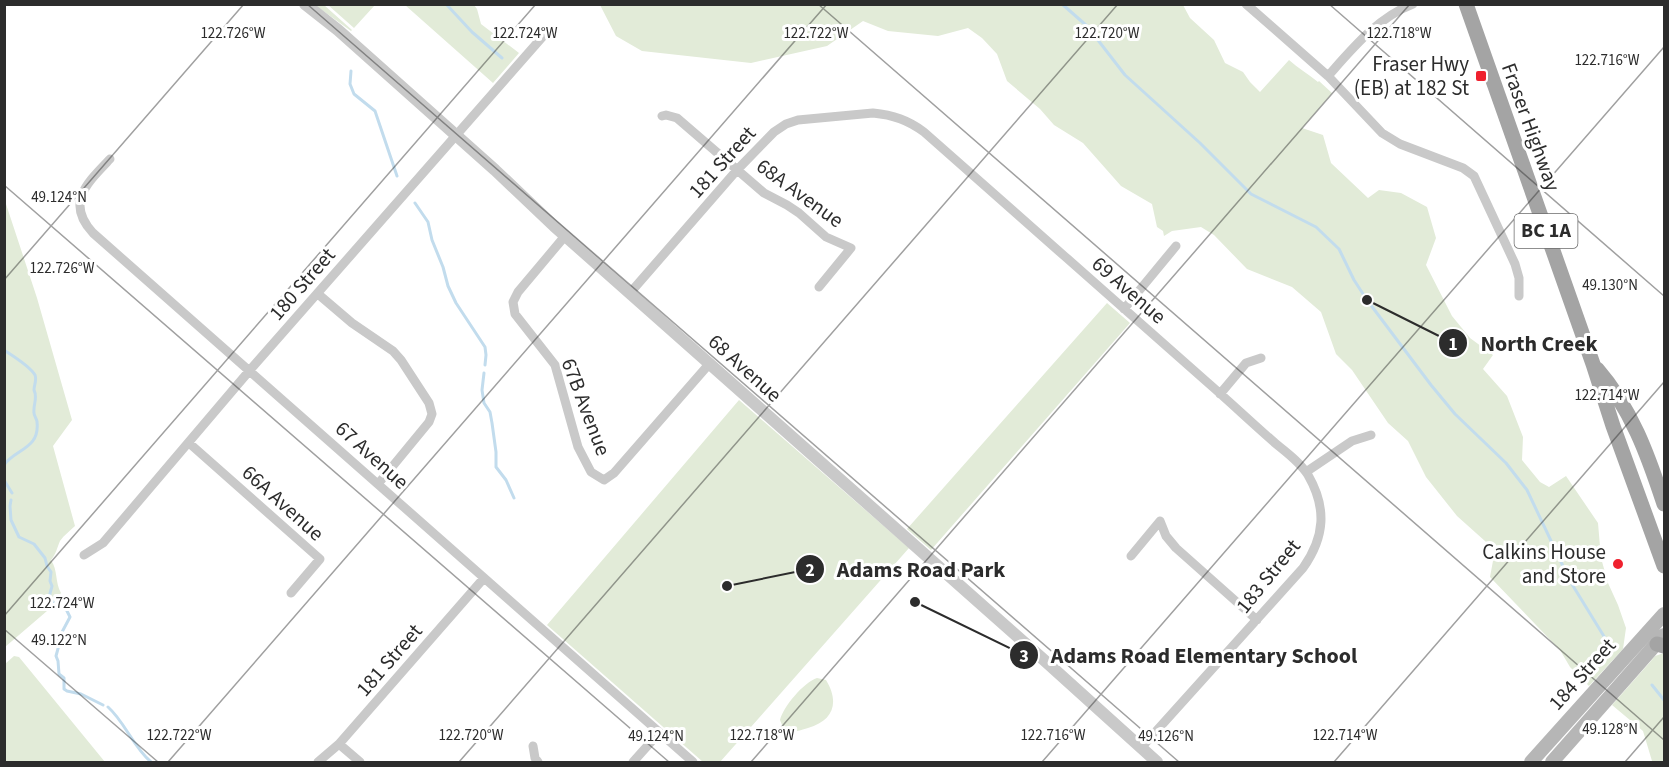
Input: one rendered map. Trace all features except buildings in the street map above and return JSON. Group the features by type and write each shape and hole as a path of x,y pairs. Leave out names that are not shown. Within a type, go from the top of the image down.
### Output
{"main road":[{"name":"Fraser Highway","path":"1466,4 1613,426 1665,566"},
{"name":"Fraser Highway","path":"1593,364 1612,385 1626,408 1647,453 1665,504"},
{"name":"184 Street","path":"1531,762 1665,614"},
{"name":"184 Street","path":"1552,762 1662,642"}],"street":[{"name":"68 Avenue","path":"304,4 338,30 565,236 1157,762"},
{"path":"1246,4 1328,76 1382,133 1400,144 1463,168 1474,176 1515,264 1519,278 1519,296"},
{"path":"1328,76 1367,35 1385,20 1413,4"},
{"name":"180 Street","path":"84,555 103,543 250,370 545,34"},
{"name":"181 Street","path":"630,293 765,139 786,124 798,120 873,113"},
{"name":"69 Avenue","path":"873,113 904,119 924,132 1294,459 1306,472 1319,502 1321,529"},
{"name":"68A Avenue","path":"662,116 677,118 764,193 799,213 826,237 851,248 819,286"},
{"name":"67 Avenue","path":"110,159 90,180 81,196 82,220 93,233 693,762"},
{"name":"67B Avenue","path":"565,236 518,292 513,302 515,314 555,365 578,447 591,472 604,480 615,473 710,363"},
{"path":"1124,309 1176,246"},
{"path":"318,294 352,323 393,351 429,404 432,414 429,422 378,484"},
{"path":"1220,394 1246,363 1261,358"},
{"path":"1306,472 1352,441 1371,435"},
{"name":"66A Avenue","path":"189,443 320,559 291,593"},
{"path":"1131,556 1161,521 1166,536 1176,548 1257,620"},
{"name":"183 Street","path":"1141,748 1303,568 1311,556 1321,529"},
{"name":"181 Street","path":"318,762 339,744 484,578"},
{"path":"633,762 659,733"},
{"path":"339,744 360,762"},
{"path":"533,746 538,762"}],"green space":[{"path":"315,5 324,5 352,30 351,31"},
{"path":"328,5 375,5 354,28"},
{"path":"405,5 474,5 481,24 519,53 493,83"},
{"path":"600,5 1183,5 1190,18 1214,40 1225,63 1243,72 1260,92 1289,60 1332,93 1302,128 1323,135 1331,163 1368,198 1379,190 1401,193 1427,207 1436,238 1426,265 1452,316 1470,338 1493,355 1483,369 1507,396 1523,437 1522,460 1540,482 1549,487 1566,476 1598,523 1601,558 1608,583 1626,628 1623,649 1589,686 1570,667 1560,650 1490,577 1495,550 1457,516 1426,477 1408,441 1388,423 1352,370 1336,354 1321,312 1292,287 1247,269 1214,235 1201,227 1172,231 1164,236 1163,231 1157,227 1152,204 1121,186 1083,143 1054,125 1040,109 1007,81 997,54 982,38 968,28 938,36 888,31 863,21 827,46 751,63 642,51 616,36"},
{"path":"5,201 37,298 72,420 53,446 75,526 60,541 51,560 61,593 47,611 5,647"},
{"path":"1107,303 1130,323 931,550 907,529"},
{"path":"739,400 909,548 720,762 703,762 547,625"},
{"path":"1664,653 1664,762 1651,762 1643,731 1612,705 1655,656"},
{"path":"14,656 19,657 105,762 5,762 5,664"},
{"path":"817,678 826,680 830,688 833,696 832,710 817,725 793,731 784,730 780,720 785,709 800,690"}],"waterway":[{"path":"446,4 472,32 502,58"},
{"path":"1062,4 1087,26 1125,75 1200,143 1251,194 1316,227 1339,249 1367,300 1431,385 1455,414 1506,463 1527,490 1570,581 1605,638"},
{"path":"351,71 350,84 354,94 375,111 397,176"},
{"path":"415,203 428,222 432,240 456,303 485,347 485,365"},
{"path":"4,350 35,375 34,413 37,422 35,438 4,465"},
{"path":"484,373 482,390 484,403 490,412 496,467 506,480 514,498"},
{"path":"4,480 12,493"},
{"path":"11,500 11,520 19,537 34,544 45,558 51,572 50,596 53,602"},
{"path":"59,605 65,607 70,617 58,636 59,645 56,656 59,674 64,678 64,689 81,694 103,705"},
{"path":"1652,685 1664,700"},
{"path":"108,707 151,762"}],"place":[{"name":"Fraser Hwy (EB) at 182 St","path":"1481,76"},
{"name":"North Creek","path":"1367,300"},
{"name":"Calkins House and Store","path":"1618,564"},
{"name":"Adams Road Park","path":"727,586"},
{"name":"Adams Road Elementary School","path":"915,602"}]}
